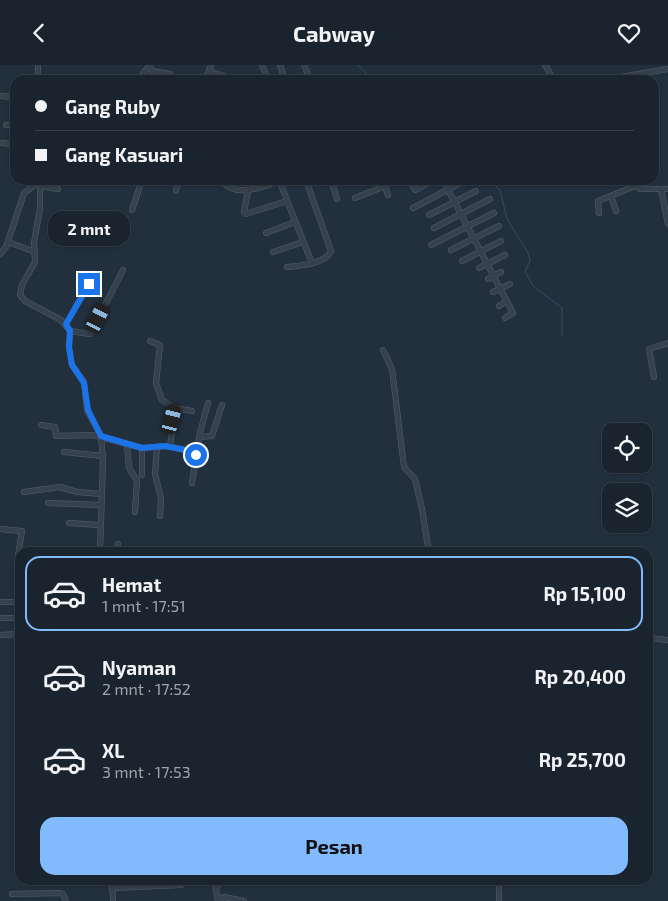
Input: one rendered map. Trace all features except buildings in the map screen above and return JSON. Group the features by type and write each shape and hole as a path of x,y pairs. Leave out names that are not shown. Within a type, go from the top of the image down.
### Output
{"street":[{"path":"208,75 211,65"},
{"path":"150,66 151,71 170,74"},
{"path":"649,75 668,69"},
{"path":"209,71 221,75"},
{"path":"0,254 8,242 24,193 36,185"},
{"path":"40,185 40,209 34,243 35,261 22,285 20,295 25,301 66,324 70,331 69,347 72,365 84,383 88,410 101,436 100,547"},
{"path":"48,185 58,189"},
{"path":"132,210 140,185"},
{"path":"176,191 177,185"},
{"path":"232,185 247,192 266,185"},
{"path":"249,185 244,212 248,214 287,201"},
{"path":"281,185 302,242 312,263"},
{"path":"287,267 312,263 331,253 308,185"},
{"path":"332,185 337,199"},
{"path":"355,198 380,185"},
{"path":"385,185 388,195"},
{"path":"412,185 415,190 424,185"},
{"path":"446,185 513,314 505,318"},
{"path":"413,207 456,185"},
{"path":"599,213 598,202 635,186 644,190 668,189"},
{"path":"661,189 668,224"},
{"path":"429,215 476,191"},
{"path":"611,196 616,211"},
{"path":"434,228 490,199"},
{"path":"431,245 494,213"},
{"path":"266,233 295,222"},
{"path":"451,250 499,226"},
{"path":"462,261 502,241"},
{"path":"8,242 35,252"},
{"path":"273,252 302,242"},
{"path":"479,268 506,255"},
{"path":"70,331 90,334 123,270"},
{"path":"488,279 501,272"},
{"path":"66,324 89,284"},
{"path":"493,292 510,284"},
{"path":"500,305 507,301"},
{"path":"150,341 160,345 156,383 161,398 175,408 192,411"},
{"path":"654,377 649,349 668,343"},
{"path":"383,350 392,369 404,467 415,479 428,547"},
{"path":"192,483 196,452 208,403"},
{"path":"200,437 212,436 222,405"},
{"path":"170,447 175,408"},
{"path":"42,425 55,427 57,437 73,434 101,436 142,448 170,447 196,452"},
{"path":"127,444 129,468 137,480 135,511"},
{"path":"157,447 155,474 160,498 160,516"},
{"path":"142,448 142,475"},
{"path":"64,453 102,456"},
{"path":"24,492 60,487 77,492 100,494"},
{"path":"48,503 100,505"},
{"path":"69,523 99,525"},
{"path":"0,529 22,531 19,547"},
{"path":"0,602 15,602"},
{"path":"0,618 15,617"},
{"path":"0,635 15,634"},
{"path":"653,638 668,640"},
{"path":"112,901 112,888 181,885"},
{"path":"215,885 218,900 224,897 244,901"},
{"path":"216,889 218,885"},
{"path":"498,885 499,901"},
{"path":"12,894 60,893 63,894 66,901"}],"waterway":[{"path":"358,65 367,75"},
{"path":"495,185 500,190 507,219 528,253 530,261 525,271 533,286 562,308 562,335"}],"route":[{"path":"89,284 66,324 70,331 69,347 72,365 84,383 88,410 101,436 142,448 168,446 196,452 196,455"}]}
